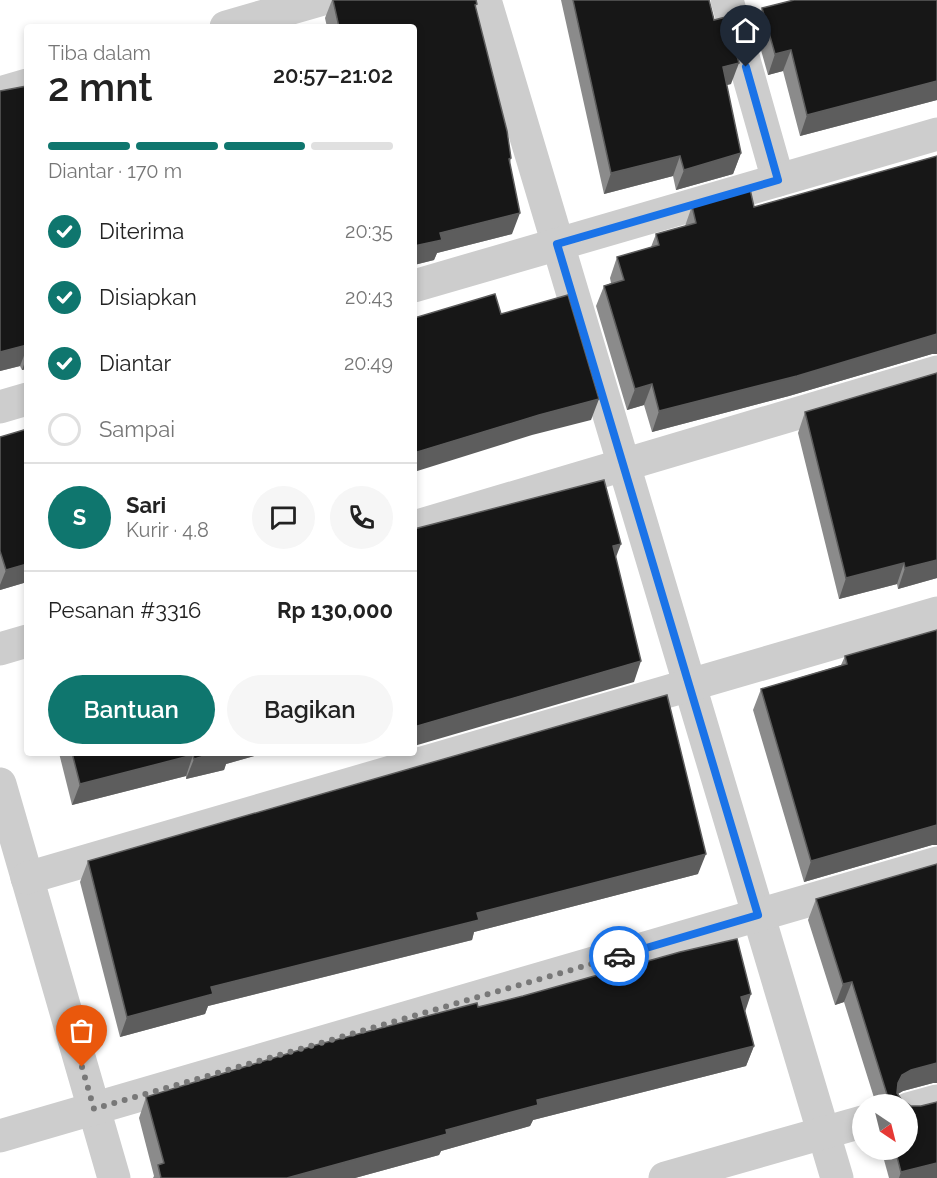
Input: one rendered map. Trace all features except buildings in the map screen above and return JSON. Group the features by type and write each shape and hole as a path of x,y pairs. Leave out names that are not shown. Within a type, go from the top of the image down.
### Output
{"street":[{"path":"247,24 320,0"},
{"path":"485,0 837,1178"},
{"path":"727,0 778,180"},
{"path":"0,93 24,86"},
{"path":"417,285 937,134"},
{"path":"417,526 937,372"},
{"path":"0,407 24,400"},
{"path":"27,878 937,613"},
{"path":"0,649 24,642"},
{"path":"0,784 114,1178"},
{"path":"0,1136 937,863"},
{"path":"918,1106 937,1101"},
{"path":"665,1178 852,1125"}],"way so far":[{"path":"82,1067 94,1109 619,956"}],"route":[{"path":"619,956 758,915 557,244 778,180 746,67"}]}
